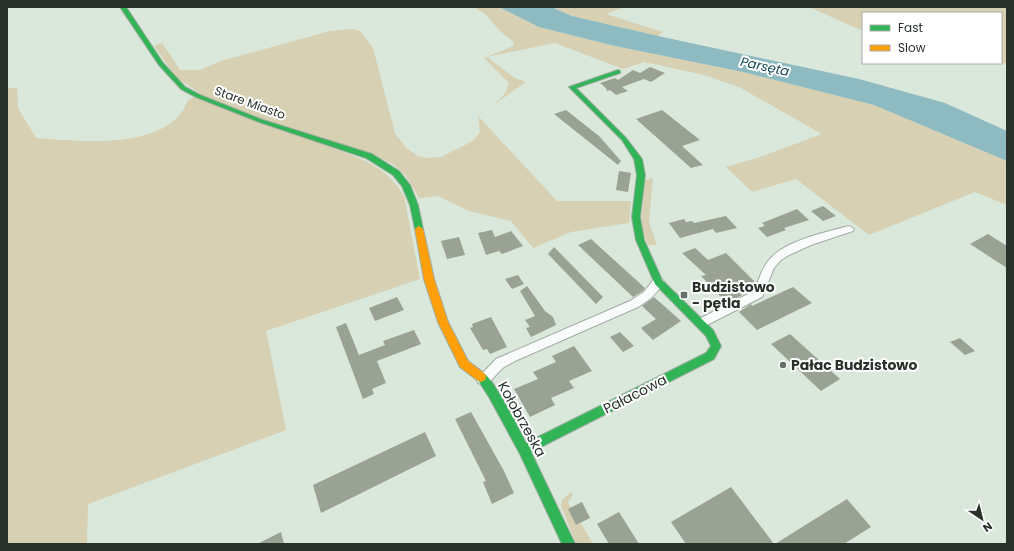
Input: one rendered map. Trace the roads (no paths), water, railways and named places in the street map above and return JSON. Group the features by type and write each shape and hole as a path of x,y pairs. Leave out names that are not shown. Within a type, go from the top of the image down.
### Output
{"street":[{"name":"Stare Miasto","path":"123,7 161,64 183,88 198,96 262,121 369,156 390,168 401,178"},
{"name":"Pałacowa","path":"524,450 710,356 716,346 715,340 701,323 658,282 636,225 641,177 640,163 616,129 573,89 574,86 618,72"},
{"name":"Kołobrzeska","path":"401,178 411,194 437,310 464,364 483,379 493,394 524,450 569,544"},
{"path":"701,323 758,294 762,288 770,266 780,255 849,229"},
{"path":"483,379 494,368 511,357 634,304 650,294 658,282"}],"water":[{"name":"Parsęta","path":"499,7 551,7 572,16 859,79 945,103 1007,131 1007,161 874,105 743,72 615,46 539,27"}],"place":[{"name":"Budzistowo - pętla","path":"684,295"},
{"name":"Pałac Budzistowo","path":"783,365"}]}
